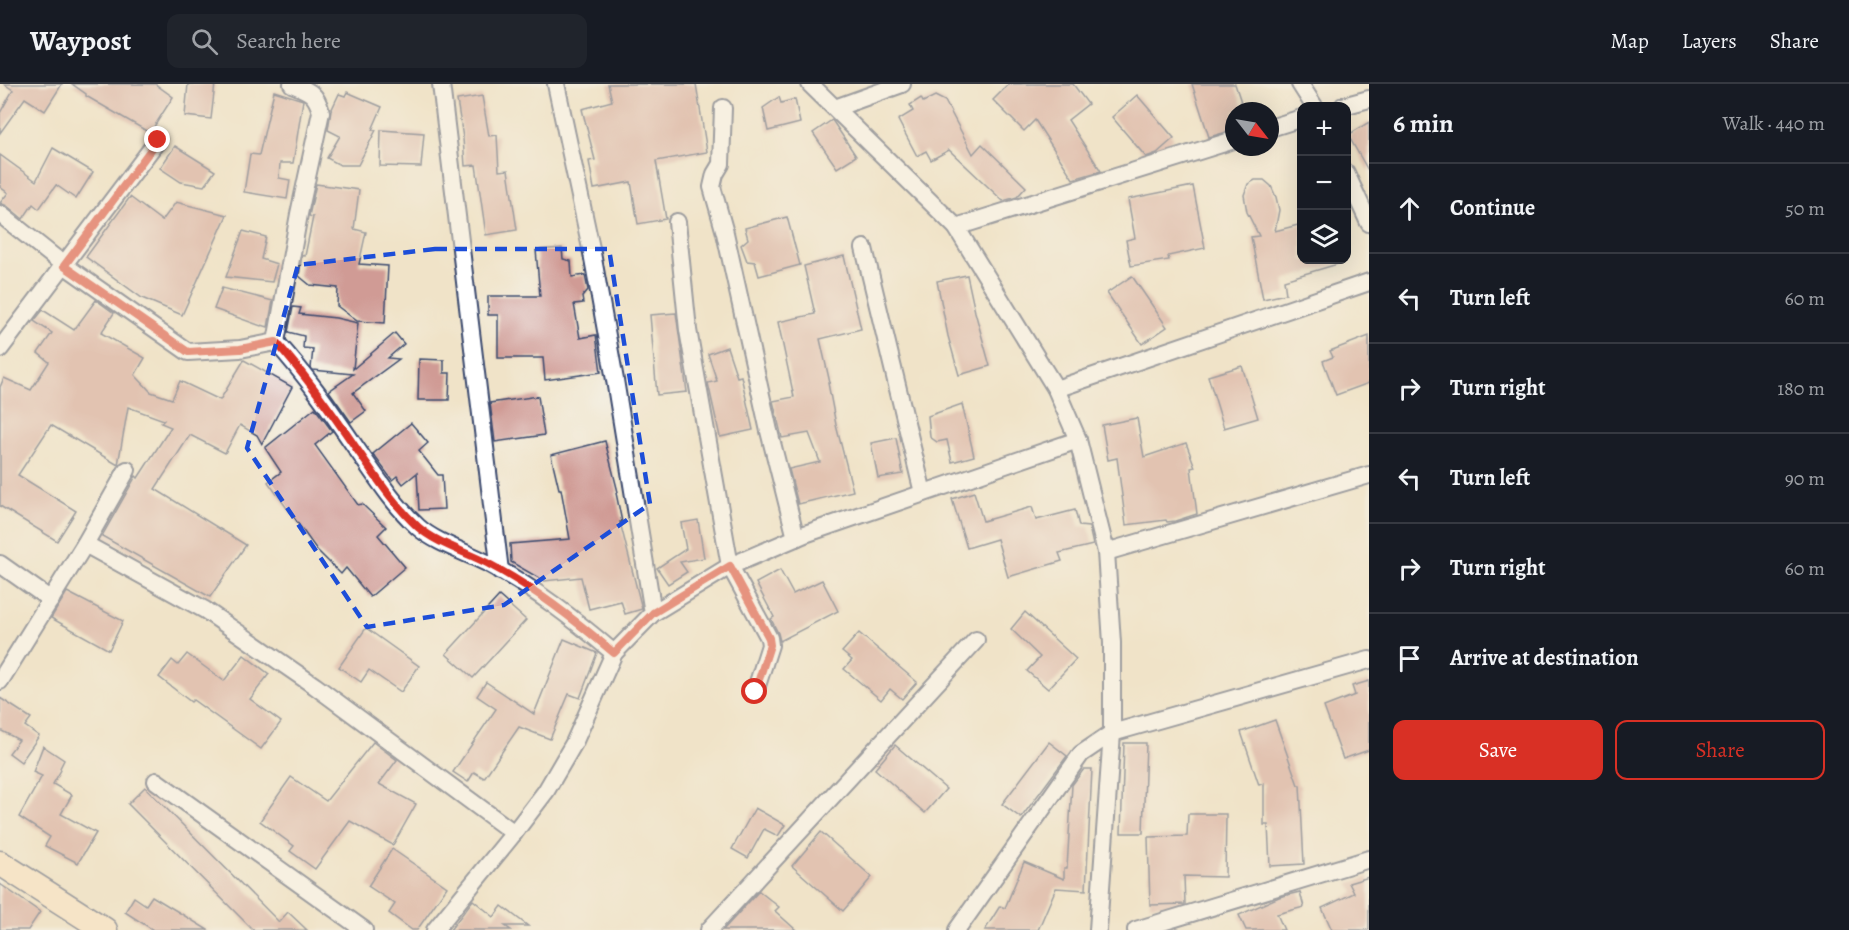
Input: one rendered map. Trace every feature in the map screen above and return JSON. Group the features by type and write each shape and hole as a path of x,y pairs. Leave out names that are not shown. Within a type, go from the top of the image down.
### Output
{"main road":[{"path":"0,863 100,929"}],"street":[{"path":"276,342 299,214 321,112 317,98 292,84"},
{"path":"441,84 500,571"},
{"path":"556,84 592,253 653,613"},
{"path":"810,84 956,227 1056,389 1078,440 1106,552 1112,643 1112,733 1098,930"},
{"path":"835,108 902,84"},
{"path":"1300,84 1311,102"},
{"path":"1351,104 1369,99"},
{"path":"723,108 721,164 715,174 712,187 768,431 796,538"},
{"path":"1279,125 1297,120"},
{"path":"0,349 158,140"},
{"path":"956,227 1225,143"},
{"path":"1351,182 1369,223"},
{"path":"0,214 64,266 188,352 240,349 276,342"},
{"path":"677,222 688,330 730,566 769,638 770,645 755,692"},
{"path":"864,248 923,493"},
{"path":"1056,389 1369,282"},
{"path":"276,342 305,374 394,503 420,529 527,586 578,622 614,653"},
{"path":"435,930 546,791 574,743 614,653 653,613 730,566 796,538 1078,440"},
{"path":"0,681 85,544 127,471"},
{"path":"1106,552 1369,475"},
{"path":"85,544 205,610 315,686 514,833"},
{"path":"0,564 51,600"},
{"path":"709,930 976,640"},
{"path":"957,930 1081,754 1112,733 1369,660"},
{"path":"156,781 364,930"},
{"path":"1136,930 1369,859"}],"highlighted area":[{"path":"435,249 609,249 650,504 504,605 367,627 247,448 298,265"}],"building":[{"path":"4,84 62,84 45,111 25,98 0,133 0,113 13,90"},
{"path":"72,84 155,84 173,97 150,133 86,96"},
{"path":"188,84 215,84 211,119 185,116"},
{"path":"608,84 696,84 707,152 656,161 666,219 638,224 631,182 594,189 589,161 595,160 582,109 612,101"},
{"path":"1009,84 1073,84 1088,104 1068,120 1101,171 1073,179 1035,120 1024,131 993,100"},
{"path":"1192,84 1235,84 1241,102 1225,102 1225,133 1209,137"},
{"path":"274,91 303,100 293,163 280,163 279,178 290,180 287,199 244,192 250,154 259,155"},
{"path":"347,92 382,107 372,130 376,130 358,165 340,165 327,158 340,136 328,130 331,111 339,94 345,96"},
{"path":"1137,95 1174,138 1157,153 1146,157 1112,117"},
{"path":"482,96 489,136 497,135 499,171 508,170 517,230 486,235 476,165 465,166 457,100"},
{"path":"935,96 945,101 973,154 982,144 1026,187 1017,197 1003,201 949,150 931,160 926,151 917,156 898,120 913,111 910,105 921,98 923,102"},
{"path":"779,97 781,103 795,99 800,123 768,131 763,108"},
{"path":"832,120 856,156 837,168 813,133"},
{"path":"1369,122 1369,172 1351,140 1351,133"},
{"path":"381,130 424,133 421,167 380,166"},
{"path":"175,146 215,171 204,186 181,182 160,168"},
{"path":"53,148 93,172 76,199 56,185 39,209 33,204 23,219 0,203 8,193 0,187 0,155 36,181"},
{"path":"1255,180 1264,180 1271,186 1279,210 1275,231 1297,225 1297,264 1338,264 1284,280 1286,294 1263,299 1251,237 1259,236 1247,212 1244,195 1248,184"},
{"path":"316,184 359,190 354,229 366,232 359,264 388,266 385,323 357,321 337,306 338,288 310,285 299,276 302,255 305,256 313,217 309,216"},
{"path":"1193,186 1205,248 1168,256 1169,260 1131,266 1126,240 1135,238 1128,199"},
{"path":"130,197 162,221 176,202 227,215 182,315 142,298 86,257"},
{"path":"787,217 800,265 759,276 755,262 747,261 741,245 748,239 745,228"},
{"path":"243,231 266,237 261,259 277,264 272,282 226,277"},
{"path":"562,248 563,259 571,261 572,277 585,275 588,290 582,297 583,303 574,304 580,338 596,335 601,372 545,380 543,358 498,358 498,315 488,315 488,296 540,296 536,250"},
{"path":"844,256 861,329 820,339 836,425 853,491 798,504 789,469 820,462 809,433 782,438 773,401 794,397 778,322 815,314 804,266"},
{"path":"967,275 990,366 959,375 948,336 937,281"},
{"path":"1132,276 1167,327 1142,344 1107,293"},
{"path":"222,288 273,301 268,327 214,309"},
{"path":"96,300 114,313 101,333 145,358 135,375 151,392 172,399 180,381 220,400 244,360 292,387 262,444 257,435 240,425 225,453 190,435 155,489 246,545 210,597 102,536 136,476 138,478 171,427 161,423 164,420 128,407 118,465 51,425 18,475 76,511 57,541 0,506 0,387 4,378 31,390 49,362 38,353 52,333 34,321 43,310 74,330"},
{"path":"293,307 301,308 299,314 358,323 353,369 395,333 404,344 388,358 399,359 353,393 366,411 351,422 329,391 353,374 311,368 313,349 303,348 304,336 288,332"},
{"path":"676,313 687,392 657,395 650,315"},
{"path":"1369,336 1369,383 1336,395 1323,361 1333,357 1330,351"},
{"path":"727,347 737,377 741,376 753,430 720,437 708,383 717,381 708,354"},
{"path":"419,359 444,360 444,373 450,373 449,400 418,400"},
{"path":"1242,366 1258,418 1224,428 1208,376"},
{"path":"538,396 544,435 495,442 490,403"},
{"path":"962,404 974,456 952,462 947,440 937,442 930,437 928,416"},
{"path":"315,408 332,431 315,445 358,505 362,504 386,527 378,535 405,567 370,597 346,568 341,574 317,550 268,482 281,472 265,448"},
{"path":"1137,418 1144,457 1186,443 1195,467 1191,468 1197,514 1175,521 1126,525 1117,458 1108,460 1102,425"},
{"path":"411,423 428,443 419,451 438,475 442,475 444,509 419,510 417,473 403,484 397,476 392,480 373,454"},
{"path":"896,438 903,474 878,478 871,443"},
{"path":"605,441 618,492 616,493 622,522 620,522 642,609 625,614 621,601 589,609 581,577 544,581 511,562 510,544 570,539 561,489 559,489 551,455"},
{"path":"974,492 983,521 1032,507 1036,520 1075,510 1079,526 1089,527 1093,545 1059,553 1062,561 1008,577 997,539 967,548 952,499"},
{"path":"698,520 704,558 680,562 687,572 668,584 657,568 686,549 681,523"},
{"path":"780,570 793,594 822,580 838,611 780,641 771,619 774,617 756,583"},
{"path":"67,592 123,621 109,650 51,618"},
{"path":"499,596 526,620 473,678 446,654"},
{"path":"1025,612 1076,659 1048,689 1027,671 1040,657 1011,629"},
{"path":"366,628 419,666 401,692 369,670 361,682 339,667"},
{"path":"859,633 917,682 902,699 890,689 881,700 844,669 852,660 842,652"},
{"path":"564,639 597,653 580,698 569,694 550,739 519,727 484,778 474,772 468,782 453,772 496,709 477,696 486,682 534,714"},
{"path":"187,654 224,681 244,655 269,674 250,699 281,722 261,749 193,700 191,702 159,677 172,660 178,665"},
{"path":"1369,681 1369,750 1343,759 1324,707 1355,695 1352,686"},
{"path":"0,698 31,718 25,726 39,736 21,762 9,753 19,740 0,730"},
{"path":"1275,720 1298,785 1300,785 1304,864 1270,866 1268,825 1264,825 1264,783 1259,785 1241,732"},
{"path":"373,742 397,760 379,784 416,804 393,845 350,821 315,869 290,851 294,846 260,821 291,777 326,801"},
{"path":"1049,742 1067,756 1021,818 1002,804"},
{"path":"1124,743 1146,743 1143,833 1121,833"},
{"path":"895,745 946,789 925,813 875,769"},
{"path":"43,746 64,760 53,784 72,795 61,814 96,833 78,863 45,846 50,837 19,817 42,776 33,772"},
{"path":"1084,769 1092,769 1086,890 1056,888 1038,930 985,930 1000,906 1005,908 1024,862 1064,879 1064,868 1067,868 1072,785"},
{"path":"145,787 279,922 288,912 307,930 253,930 128,804"},
{"path":"755,808 785,825 778,836 764,829 748,858 732,849"},
{"path":"1188,814 1226,814 1225,877 1184,876 1185,904 1150,905 1148,837 1187,836"},
{"path":"821,832 872,877 843,911 792,866"},
{"path":"392,849 447,887 417,930 412,930 389,913 395,904 368,886"},
{"path":"1369,877 1369,930 1332,930 1322,908 1354,893 1349,883"},
{"path":"0,884 40,912 28,930 0,930"},
{"path":"759,891 779,907 775,911 796,930 723,930"},
{"path":"1300,892 1304,907 1277,914 1284,930 1246,930 1239,915 1279,897"},
{"path":"152,896 208,930 153,930 125,912 134,897 146,905"},
{"path":"473,900 494,917 502,906 528,926 505,926 511,930 450,930"}],"route":[{"path":"158,140 64,266 188,352 240,349 276,342 305,374 394,503 420,529 527,586 578,622 614,653 653,613 730,566 769,638 770,645 755,692"}]}
